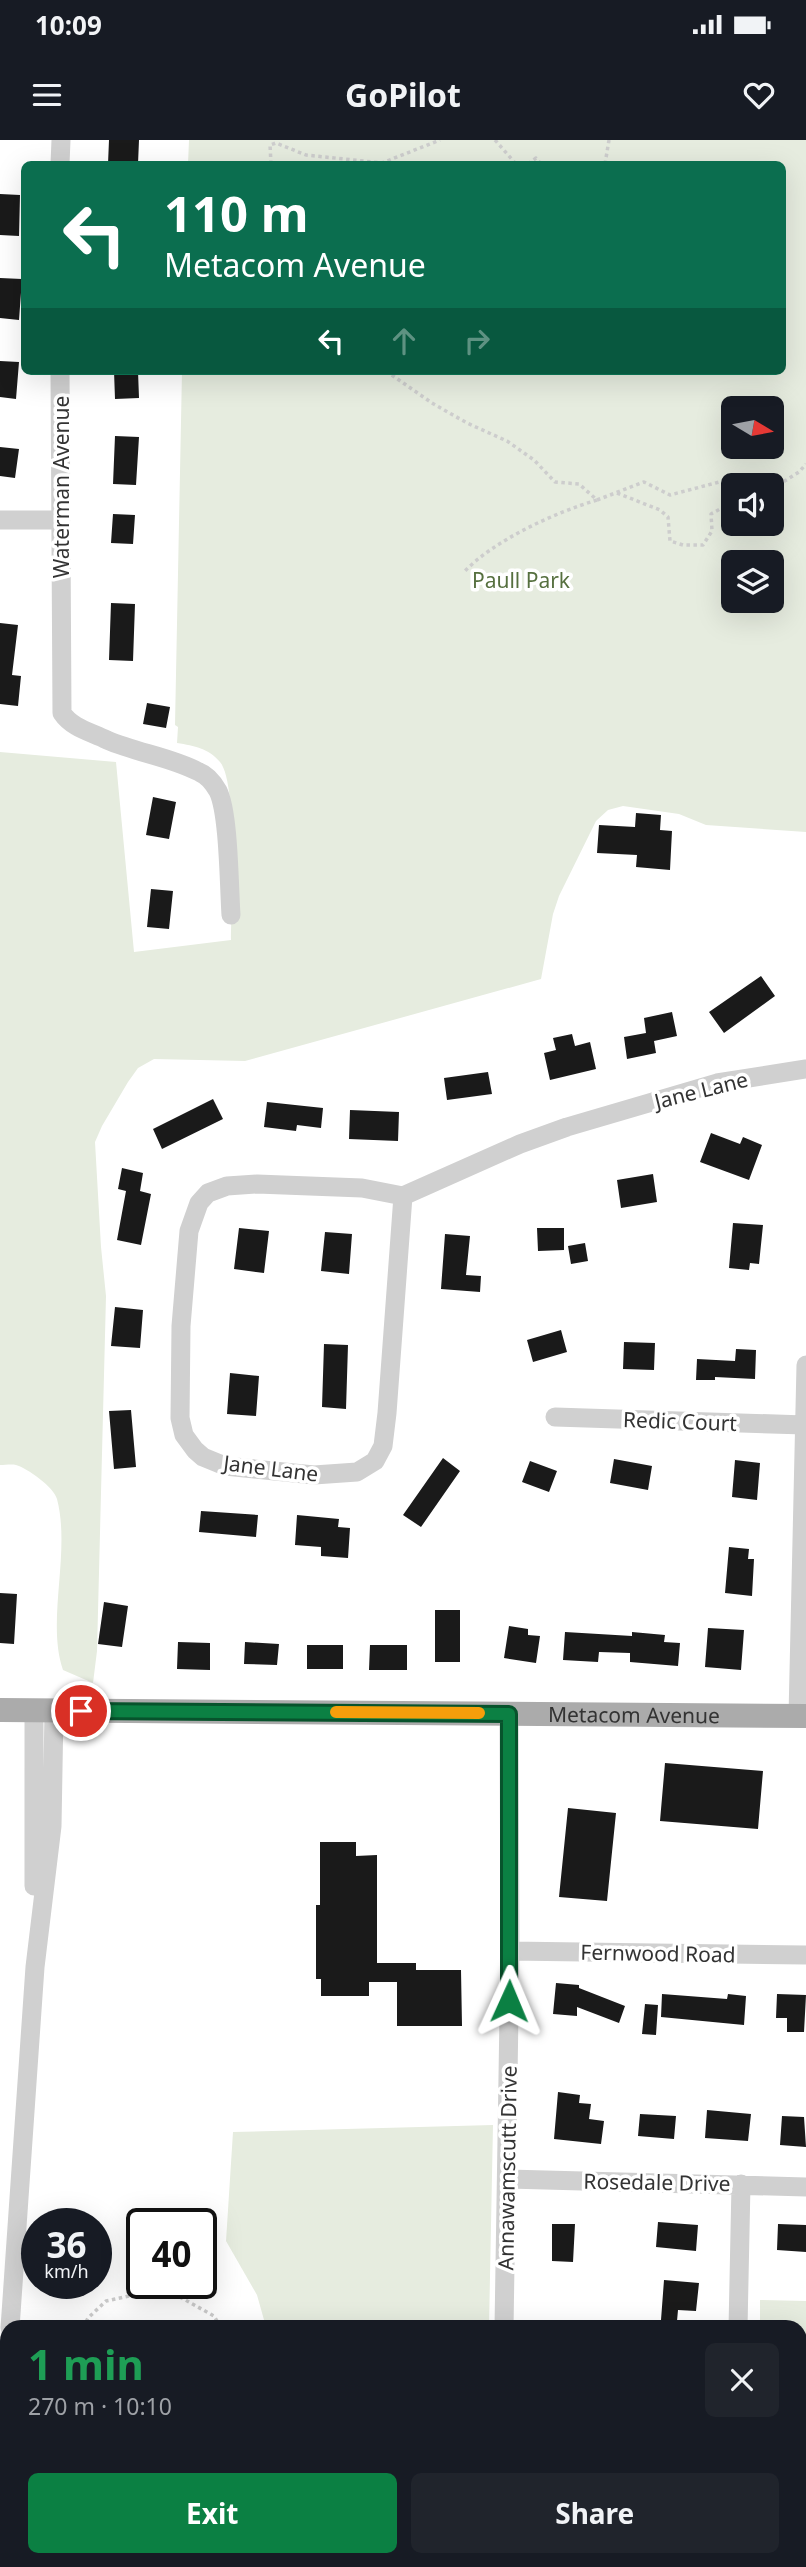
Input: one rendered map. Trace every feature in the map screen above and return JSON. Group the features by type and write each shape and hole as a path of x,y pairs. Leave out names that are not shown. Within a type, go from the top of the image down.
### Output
{"main road":[{"name":"Metacom Avenue","path":"0,1710 802,1716"}],"street":[{"path":"60,161 61,140"},
{"name":"Waterman Avenue","path":"60,375 62,713 68,722 80,728 118,744 188,767 209,779 218,791 223,808 231,915"},
{"path":"0,520 61,520"},
{"name":"Jane Lane","path":"403,1196 387,1413 383,1446 375,1461 358,1472 314,1475 225,1466 203,1457 184,1435 180,1409 181,1326 189,1231 199,1203 208,1193 227,1186 257,1184 362,1188 403,1196 520,1144 566,1127 717,1083 806,1069"},
{"path":"802,1716 806,1366"},
{"name":"Redic Court","path":"555,1416 805,1425"},
{"path":"11,2320 35,1967 34,1717 42,1710"},
{"name":"Annawamscutt Drive","path":"504,2320 510,1951 509,1714"},
{"name":"Fernwood Road","path":"510,1951 806,1955"},
{"name":"Rosedale Drive","path":"507,2179 806,2187"},
{"path":"738,2320 741,2185"}],"path":[{"path":"271,161 270,145 273,140"},
{"path":"387,161 440,140"},
{"path":"495,140 513,161"},
{"path":"606,161 609,140"},
{"path":"270,145 276,143 306,155 363,161"},
{"path":"392,375 432,404 507,441 534,460 555,482 579,484 597,500"},
{"path":"784,481 806,464"},
{"path":"463,573 474,561 564,510 644,482 670,495 721,482"},
{"path":"617,493 660,510 668,517 670,541 683,545 703,545 712,531 711,514 721,508"},
{"path":"87,2320 106,2301 147,2292 171,2292 214,2316 216,2320"}],"green space":[{"name":"Paull Park","path":"189,140 806,140 806,832 706,825 679,814 623,806 608,810 596,821 559,896 541,979 245,1061 154,1059 138,1068 95,1142 106,1296 97,1651 93,1683 63,1670 58,1651 61,1520 55,1494 27,1470 16,1465 0,1465 0,752 116,762 134,952 231,940 231,819 226,774 220,762 211,754 177,743 178,727 175,725 182,375 786,375 786,161 188,161"},
{"path":"493,2125 489,2320 264,2320 257,2295 226,2241 233,2132"},
{"path":"760,2300 806,2301 806,2320 760,2320"}],"building":[{"path":"109,140 139,140 138,161 108,161"},
{"path":"0,194 20,195 19,236 0,235"},
{"path":"0,278 21,279 19,320 0,318"},
{"path":"0,361 19,362 16,399 0,397"},
{"path":"114,375 138,375 139,398 115,399"},
{"path":"115,436 139,437 136,485 113,484"},
{"path":"0,447 19,449 15,478 0,476"},
{"path":"113,514 135,515 133,544 111,543"},
{"path":"111,603 135,604 133,661 109,660"},
{"path":"0,623 18,625 12,675 21,676 18,706 0,704"},
{"path":"147,703 170,707 166,728 143,724"},
{"path":"153,797 176,802 169,839 146,835"},
{"path":"636,813 661,815 660,830 672,831 670,870 636,867 637,855 597,853 599,825 635,827"},
{"path":"151,889 173,891 169,929 147,927"},
{"path":"761,976 775,996 724,1033 709,1012"},
{"path":"672,1012 677,1036 654,1041 656,1053 627,1059 624,1037 646,1033 644,1018"},
{"path":"572,1034 575,1046 590,1042 596,1069 550,1080 544,1053 556,1050 553,1038"},
{"path":"488,1072 492,1094 447,1100 444,1078"},
{"path":"213,1099 223,1119 162,1149 153,1129"},
{"path":"267,1102 323,1108 321,1128 297,1125 296,1131 264,1127"},
{"path":"350,1110 399,1112 398,1141 349,1139"},
{"path":"711,1133 740,1144 743,1137 762,1145 749,1180 700,1162"},
{"path":"122,1168 143,1173 140,1191 151,1194 141,1245 117,1240 126,1191 118,1189"},
{"path":"653,1174 657,1202 621,1208 617,1180"},
{"path":"733,1223 763,1225 759,1264 750,1263 749,1270 729,1268"},
{"path":"239,1228 269,1231 264,1273 234,1269"},
{"path":"537,1228 564,1228 564,1250 538,1251"},
{"path":"325,1232 352,1234 349,1274 321,1271"},
{"path":"445,1234 470,1236 466,1275 481,1276 480,1292 441,1289"},
{"path":"585,1243 588,1261 571,1264 568,1246"},
{"path":"115,1307 143,1310 140,1348 111,1346"},
{"path":"561,1330 567,1352 533,1362 527,1340"},
{"path":"624,1342 655,1343 654,1370 623,1369"},
{"path":"324,1344 348,1345 346,1409 322,1407"},
{"path":"736,1349 756,1350 755,1379 715,1377 715,1380 696,1380 697,1359 735,1361"},
{"path":"230,1373 259,1376 256,1416 227,1414"},
{"path":"131,1410 136,1467 114,1469 109,1411"},
{"path":"443,1458 460,1471 421,1527 403,1515"},
{"path":"614,1459 652,1466 648,1490 610,1483"},
{"path":"735,1460 760,1463 757,1500 732,1497"},
{"path":"530,1461 557,1471 549,1492 522,1482"},
{"path":"201,1511 258,1515 256,1537 199,1532"},
{"path":"297,1515 339,1519 338,1527 350,1528 348,1558 321,1556 321,1547 295,1545"},
{"path":"729,1547 749,1549 748,1559 754,1559 752,1596 725,1593"},
{"path":"0,1593 17,1594 14,1644 0,1643"},
{"path":"104,1602 128,1606 122,1647 98,1644"},
{"path":"435,1610 460,1610 460,1662 435,1662"},
{"path":"509,1626 528,1629 528,1635 540,1636 536,1663 504,1658"},
{"path":"708,1628 744,1630 741,1670 705,1667"},
{"path":"565,1632 665,1635 664,1642 680,1643 678,1666 630,1662 630,1653 599,1652 598,1662 563,1660"},
{"path":"178,1642 210,1643 210,1670 177,1669"},
{"path":"245,1642 279,1644 277,1665 244,1664"},
{"path":"307,1645 343,1645 343,1669 307,1669"},
{"path":"370,1645 407,1645 407,1670 369,1670"},
{"path":"665,1763 763,1771 758,1829 660,1821"},
{"path":"568,1808 616,1813 607,1901 559,1897"},
{"path":"320,1842 356,1842 356,1856 377,1855 377,1963 416,1963 416,1970 461,1970 462,2026 397,2026 397,1982 369,1982 369,1996 321,1996 321,1979 316,1979 316,1905 320,1905"},
{"path":"556,1983 579,1985 579,1988 625,2006 619,2023 577,2007 577,2016 553,2014"},
{"path":"662,1994 727,1999 728,1994 746,1996 744,2025 661,2017"},
{"path":"777,1994 806,1995 804,2032 787,2032 787,2018 776,2018"},
{"path":"645,2004 658,2005 656,2035 642,2034"},
{"path":"558,2092 580,2095 579,2103 591,2104 589,2119 604,2121 601,2144 554,2139"},
{"path":"707,2110 751,2114 748,2141 705,2138"},
{"path":"640,2114 676,2116 674,2139 638,2136"},
{"path":"782,2116 804,2117 806,2147 780,2145"},
{"path":"658,2222 698,2225 696,2251 656,2247"},
{"path":"552,2224 575,2224 573,2262 552,2261"},
{"path":"778,2224 806,2225 806,2252 777,2250"},
{"path":"664,2280 699,2283 696,2311 678,2310 677,2320 661,2320"}],"slow traffic":[{"path":"336,1712 479,1713"}],"route":[{"path":"81,1711 509,1714 509,2001"}]}
